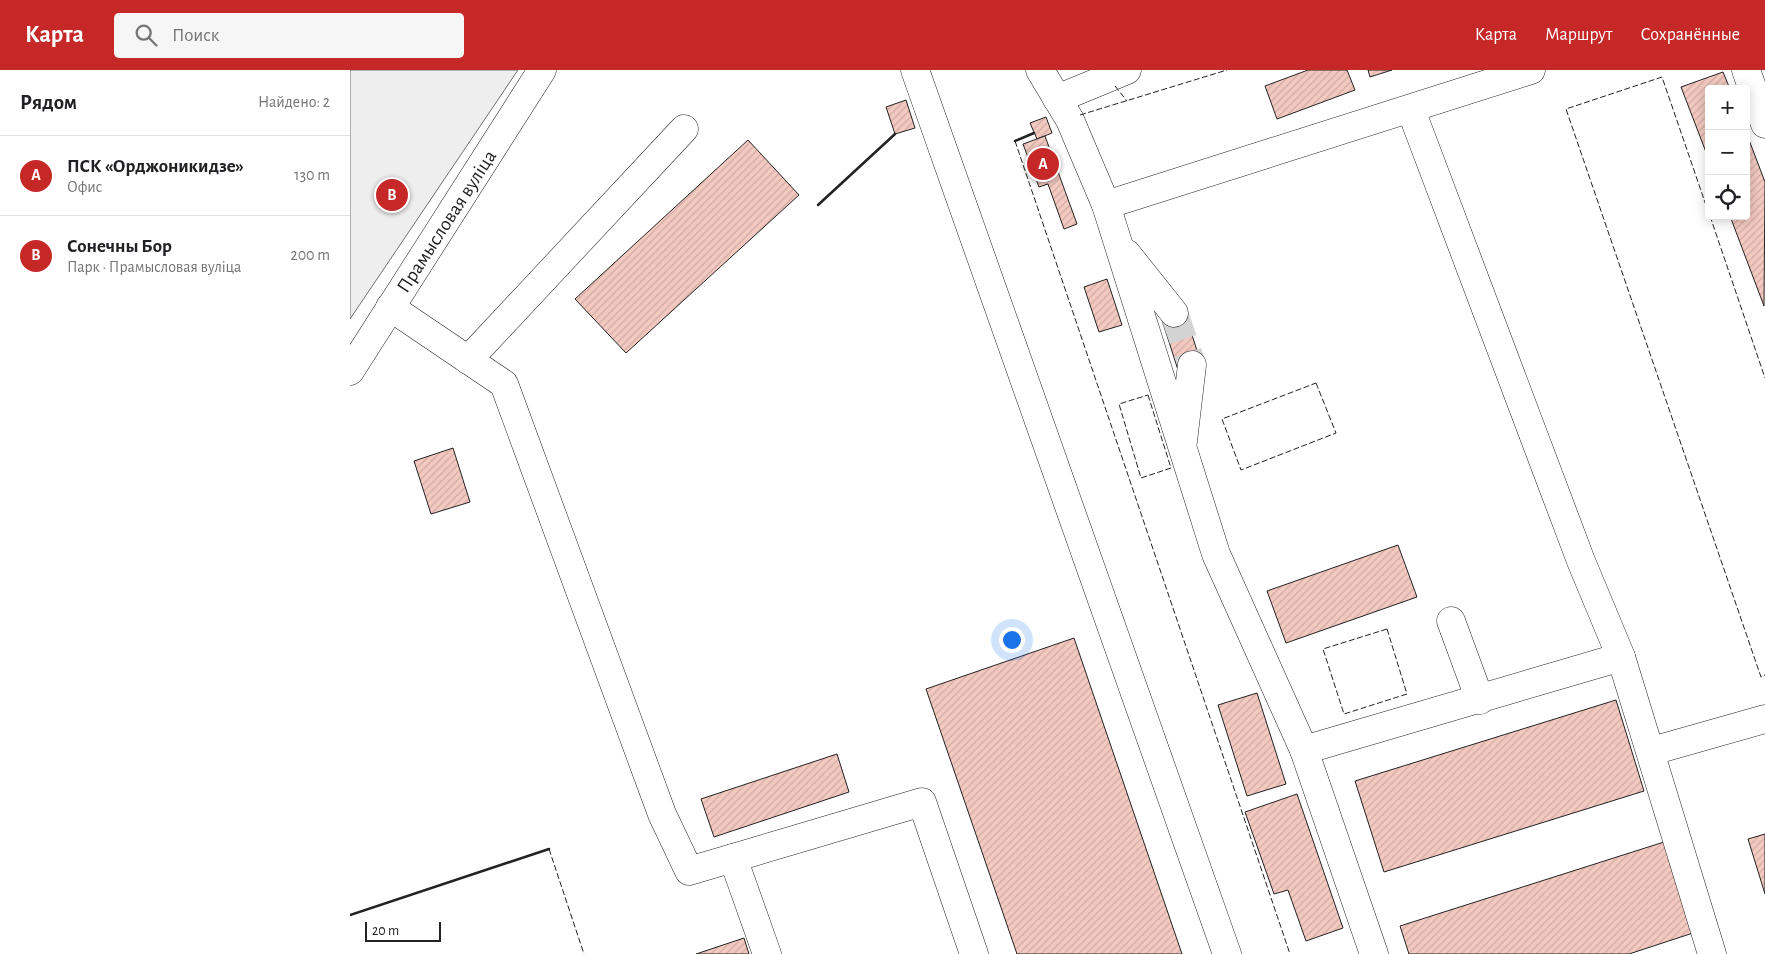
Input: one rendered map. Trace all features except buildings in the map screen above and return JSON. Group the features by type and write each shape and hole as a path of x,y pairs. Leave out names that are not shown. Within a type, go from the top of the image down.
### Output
{"street":[{"name":"Прамысловая вуліца","path":"350,372 542,70"},
{"path":"915,70 1227,954"},
{"path":"1040,70 1070,120 1106,205 1216,554 1304,750 1374,954"},
{"path":"1057,99 1127,70"},
{"path":"1106,205 1411,110 1531,70"},
{"path":"1746,70 1765,124"},
{"path":"1411,110 1580,561 1621,658 1652,751 1712,954"},
{"path":"468,360 684,129"},
{"path":"1118,243 1174,313"},
{"path":"390,307 504,384 662,814 688,871 922,802 974,954"},
{"path":"1182,449 1192,365"},
{"path":"1451,621 1480,700"},
{"path":"1304,750 1621,658"},
{"path":"1652,751 1765,719"},
{"path":"733,858 767,954"}],"shaded area":[{"path":"350,70 518,70 350,319"}],"tunnel":[{"path":"1174,313 1192,365"}],"fence":[{"path":"1080,115 1227,70"},
{"path":"1705,202 1662,77 1566,109 1761,677 1765,675"},
{"path":"1115,86 1127,101"},
{"path":"1015,141 1290,954"},
{"path":"1711,220 1765,378"},
{"path":"1316,383 1336,433 1241,470 1222,419 1316,383"},
{"path":"1148,395 1171,468 1141,478 1119,404 1148,395"},
{"path":"1387,629 1407,694 1344,714 1323,649 1387,629"},
{"path":"549,849 584,954"}],"wall":[{"path":"1015,141 1034,133"},
{"path":"818,205 895,134"},
{"path":"350,915 549,849"}],"place":[{"name":"ПСК «Орджоникидзе»","path":"1043,164"},
{"name":"Сонечны Бор","path":"392,195"}]}
